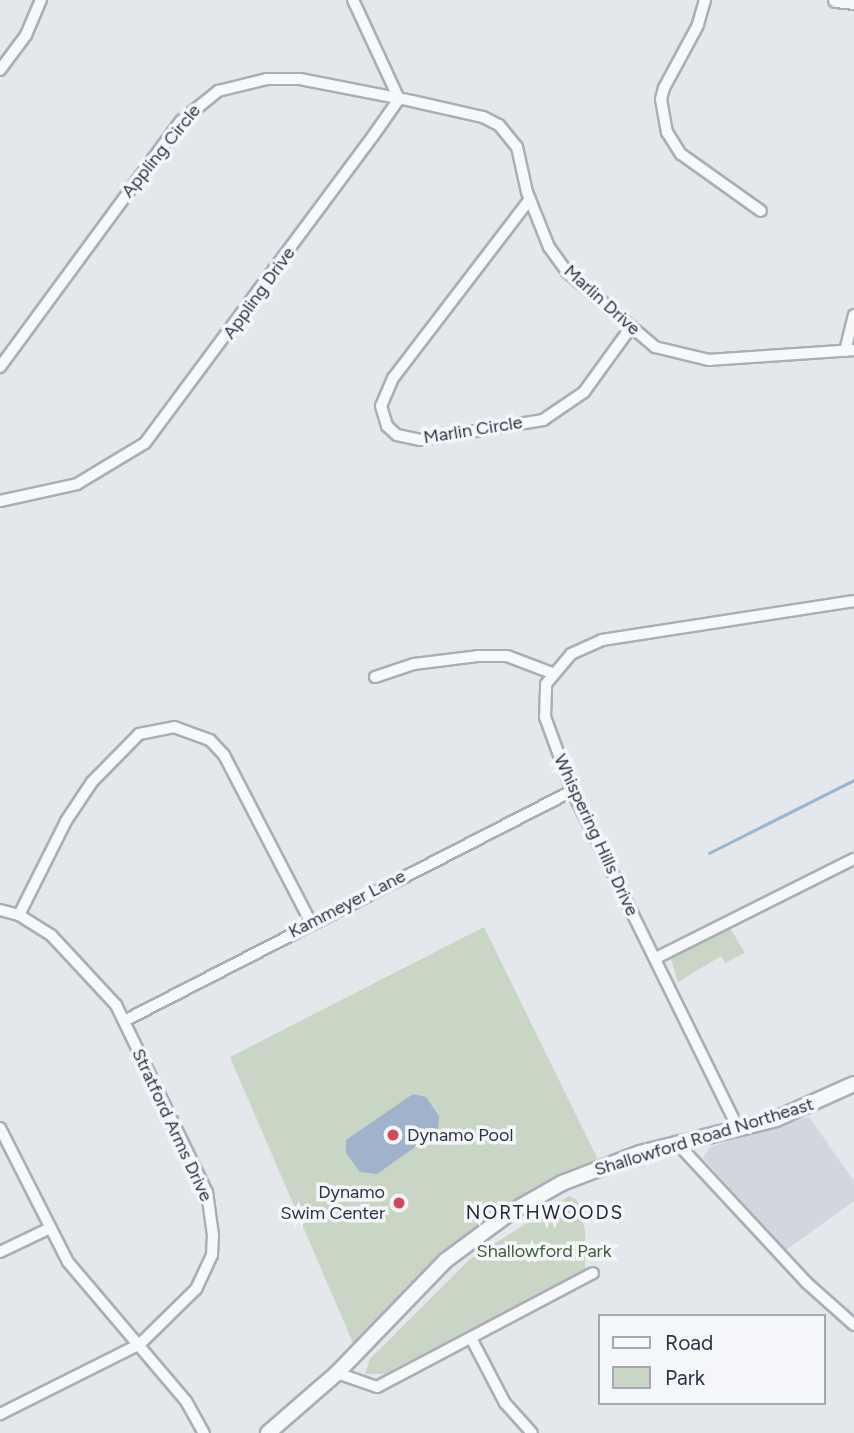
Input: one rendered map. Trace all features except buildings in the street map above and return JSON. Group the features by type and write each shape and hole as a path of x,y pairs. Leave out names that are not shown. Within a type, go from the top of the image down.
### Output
{"street":[{"path":"0,71 26,35 41,0"},
{"path":"353,0 399,99"},
{"path":"705,0 698,25 664,88 661,99 667,132 681,154 761,211"},
{"path":"836,0 854,2"},
{"name":"Appling Circle","path":"0,367 150,162 199,102 218,91 267,79 300,79 399,99"},
{"name":"Marlin Drive","path":"399,99 483,117 499,125 517,147 530,200 549,247 567,272 655,347 709,360 849,350"},
{"name":"Appling Drive","path":"0,501 77,484 145,443 399,99"},
{"name":"Marlin Circle","path":"530,200 393,378 381,406 387,426 397,435 420,440 543,420 584,392 631,327"},
{"path":"849,350 854,314"},
{"path":"375,677 423,662 478,656 507,656 552,673 581,646 601,640 854,601"},
{"name":"Whispering Hills Drive","path":"552,673 543,699 545,718 572,791 737,1126"},
{"path":"19,915 66,821 92,782 139,734 174,727 210,740 224,755 310,923"},
{"name":"Kammeyer Lane","path":"124,1021 310,923 572,791"},
{"path":"656,958 854,859"},
{"name":"Stratford Arms Drive","path":"0,910 19,915 51,935 90,972 124,1021 207,1192 213,1235 212,1255 195,1289 140,1344 0,1414"},
{"name":"Shallowford Road Northeast","path":"268,1433 337,1373 445,1261 511,1212 562,1183 676,1142 796,1112 854,1084"},
{"path":"0,1128 68,1262 121,1328 140,1344 186,1401 204,1433"},
{"path":"676,1142 807,1283 854,1325"},
{"path":"0,1252 50,1228"},
{"path":"337,1373 377,1387 593,1273"},
{"path":"471,1338 505,1403 532,1433"}],"shaded area":[{"path":"809,1117 854,1181 854,1201 786,1250 703,1158 710,1147"}],"green space":[{"path":"484,927 600,1164 522,1208 435,1272 359,1357 230,1057"},
{"path":"730,928 745,953 725,963 721,956 678,982 671,959"},
{"name":"Shallowford Park","path":"569,1196 577,1200 585,1230 585,1270 385,1374 365,1374 370,1359 469,1260"}],"water":[{"name":"Dynamo Pool","path":"413,1094 426,1097 439,1116 438,1131 377,1174 360,1172 346,1153 346,1140"}],"waterway":[{"path":"709,853 854,780"}],"place":[{"name":"Dynamo Pool","path":"393,1135"},
{"name":"Dynamo Swim Center","path":"399,1203"}],"district":[{"name":"NORTHWOODS","path":"545,1213"}]}
